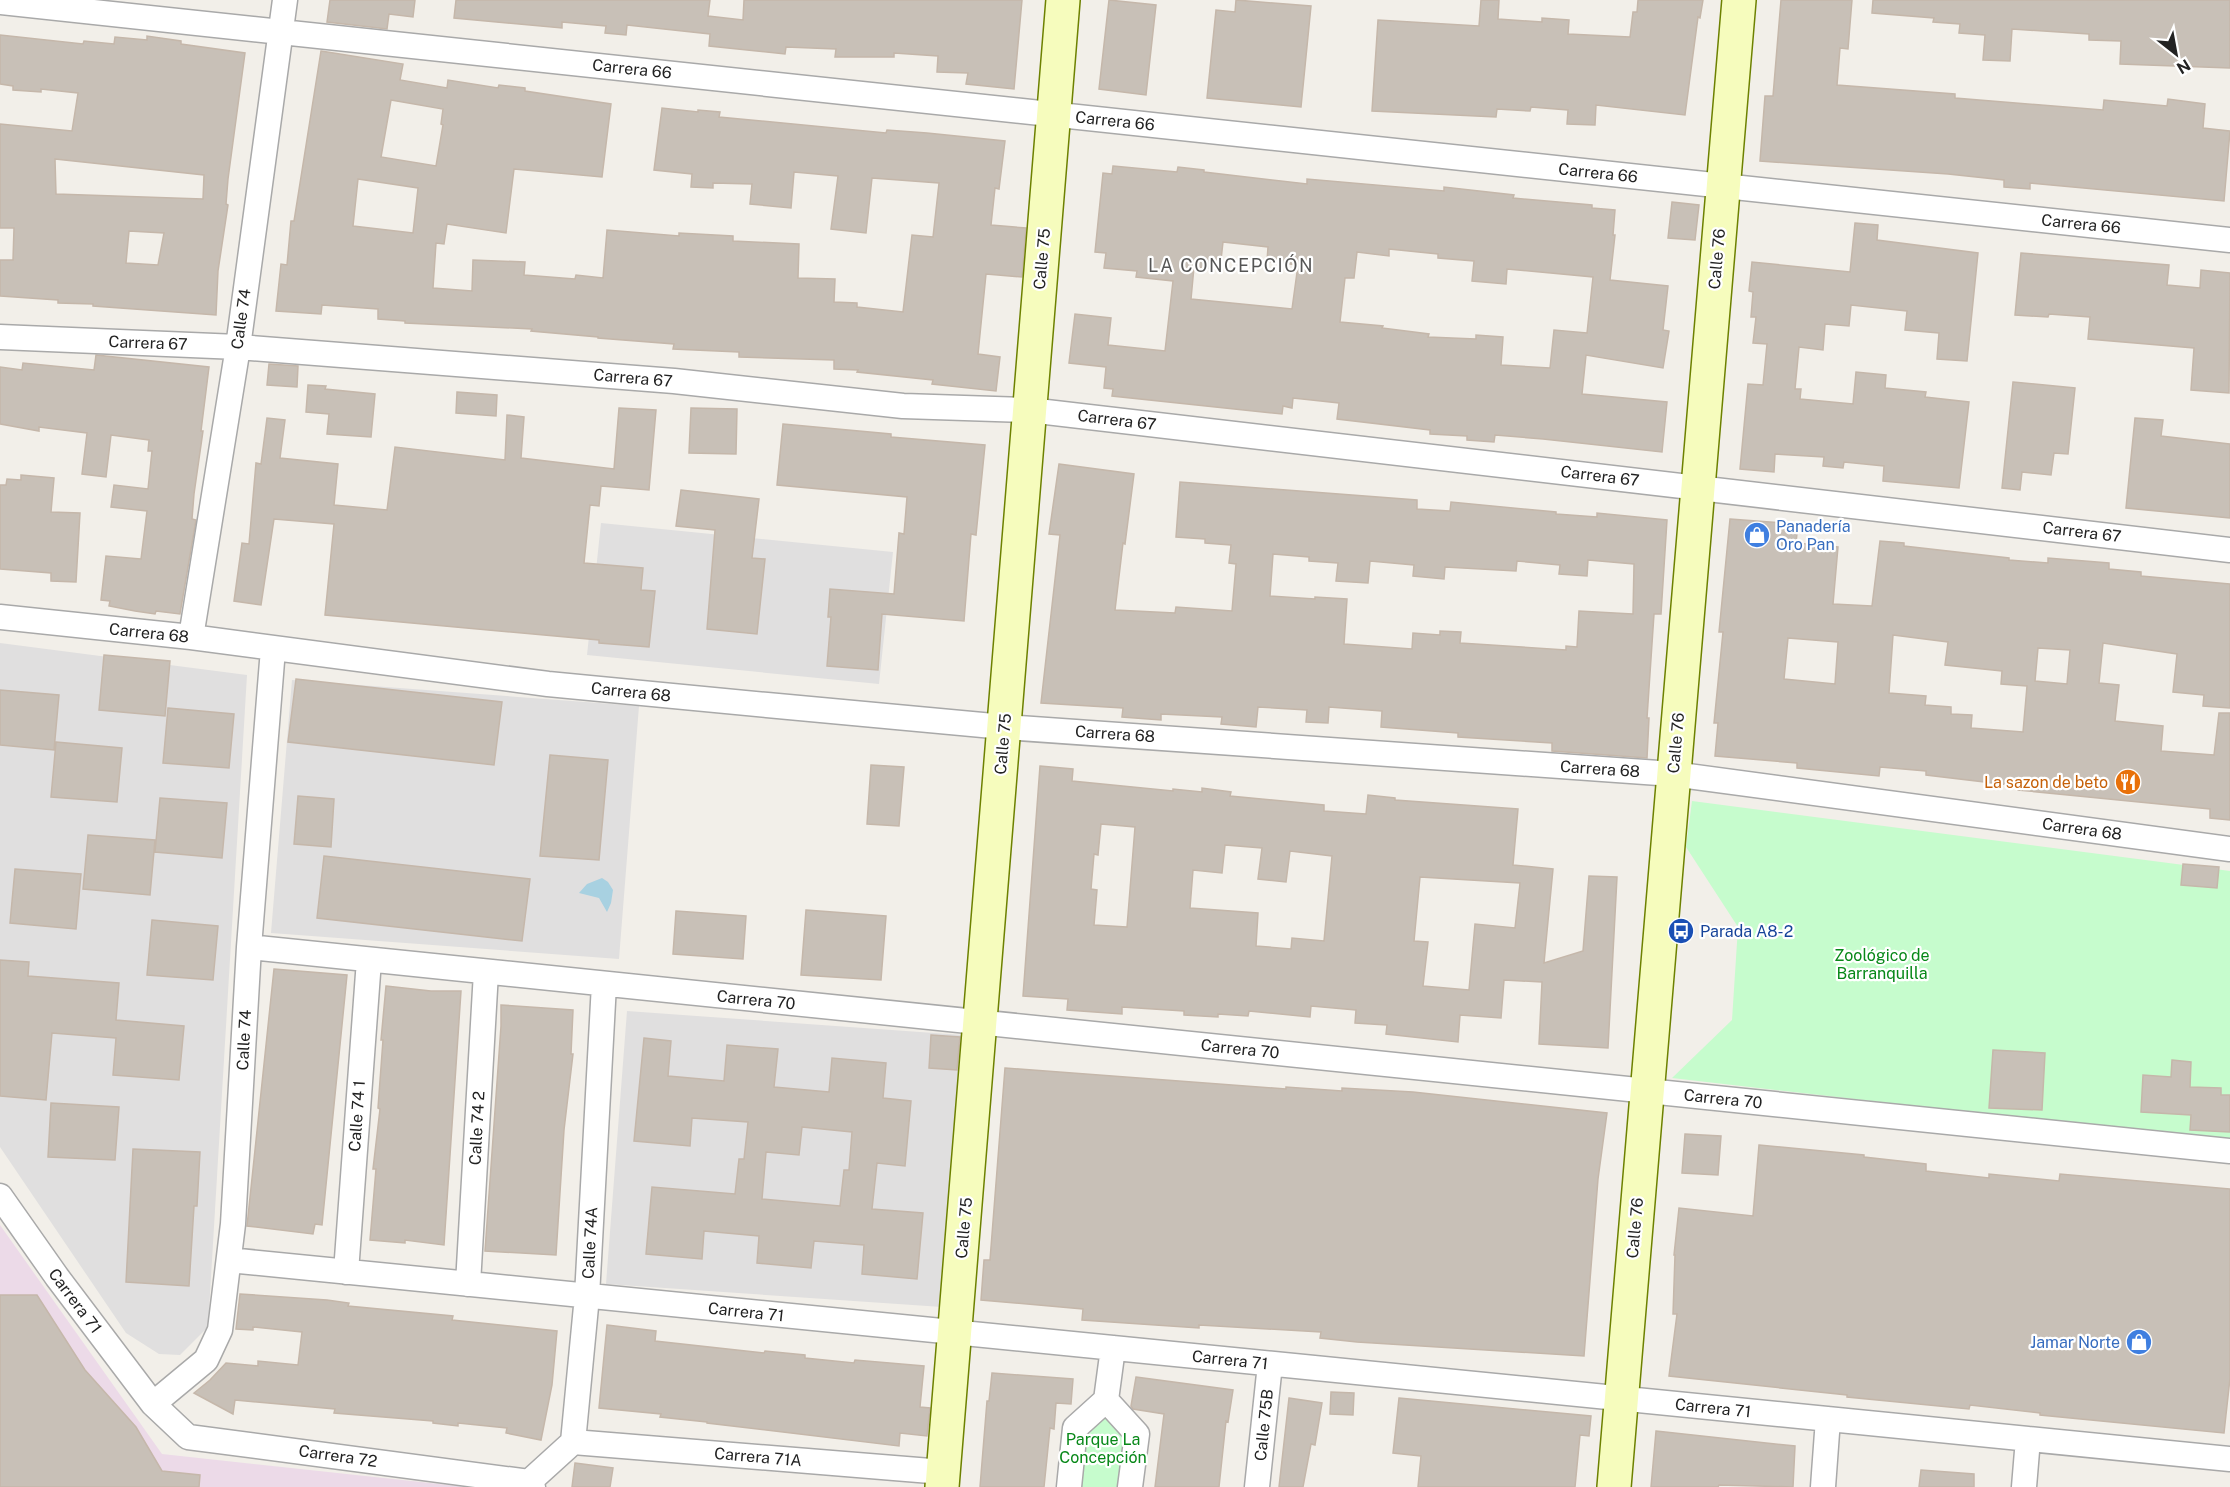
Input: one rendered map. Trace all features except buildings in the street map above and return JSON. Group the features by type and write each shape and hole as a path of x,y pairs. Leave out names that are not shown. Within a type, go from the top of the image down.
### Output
{"street":[{"name":"Calle 74","path":"191,637 238,347 285,0"},
{"name":"Calle 75","path":"943,1479 1063,0"},
{"name":"Calle 76","path":"1614,1487 1739,0"},
{"name":"Carrera 66","path":"0,2 2230,240"},
{"name":"Carrera 67","path":"0,337 238,347 674,381 903,406 1029,410 2230,550"},
{"name":"Carrera 68","path":"0,617 191,637 548,684 1004,727 1673,774 2230,849"},
{"name":"Calle 74","path":"153,1404 206,1360 220,1330 230,1260 249,947 273,649"},
{"name":"Carrera 70","path":"249,947 2230,1151"},
{"name":"Calle 74 1","path":"346,1272 369,960"},
{"name":"Calle 74 2","path":"468,1284 486,972"},
{"name":"Calle 74A","path":"573,1442 586,1296 604,984"},
{"name":"Carrera 71","path":"0,1196 57,1277 153,1404"},
{"name":"Carrera 71","path":"230,1260 2230,1459"},
{"path":"1069,1487 1075,1428 1106,1400 1113,1348"},
{"name":"Calle 75B","path":"1257,1487 1270,1364"},
{"path":"1106,1400 1137,1434 1131,1487"},
{"name":"Carrera 72","path":"153,1404 188,1437 531,1484"},
{"path":"1823,1487 1828,1419"},
{"path":"2024,1487 2028,1439"},
{"name":"Carrera 71A","path":"573,1442 943,1479"},
{"path":"531,1484 573,1442"}],"shaded area":[{"path":"601,523 893,552 879,684 587,655"},
{"path":"0,643 247,675 208,1327 180,1355 159,1354 126,1333 0,1147"},
{"path":"292,680 639,706 619,959 271,933"},
{"path":"627,1011 962,1035 942,1307 606,1284"},
{"path":"0,1225 162,1454 467,1487 0,1487"}],"green space":[{"name":"Zoológico de Barranquilla","path":"1692,801 2230,871 2230,1142 1672,1078 1732,1020 1738,927 1686,847"},
{"name":"Parque La Concepción","path":"1106,1407 1130,1435 1125,1487 1073,1487 1079,1430"}],"water":[{"path":"602,878 613,890 607,912 599,898 579,893 587,884"}],"place":[{"name":"Panadería Oro Pan","path":"1757,535"},
{"name":"La sazon de beto","path":"2128,782"},
{"name":"Parada A8-2","path":"1681,931"},
{"name":"Jamar Norte","path":"2139,1342"}],"district":[{"name":"LA CONCEPCIÓN","path":"1231,265"}]}
